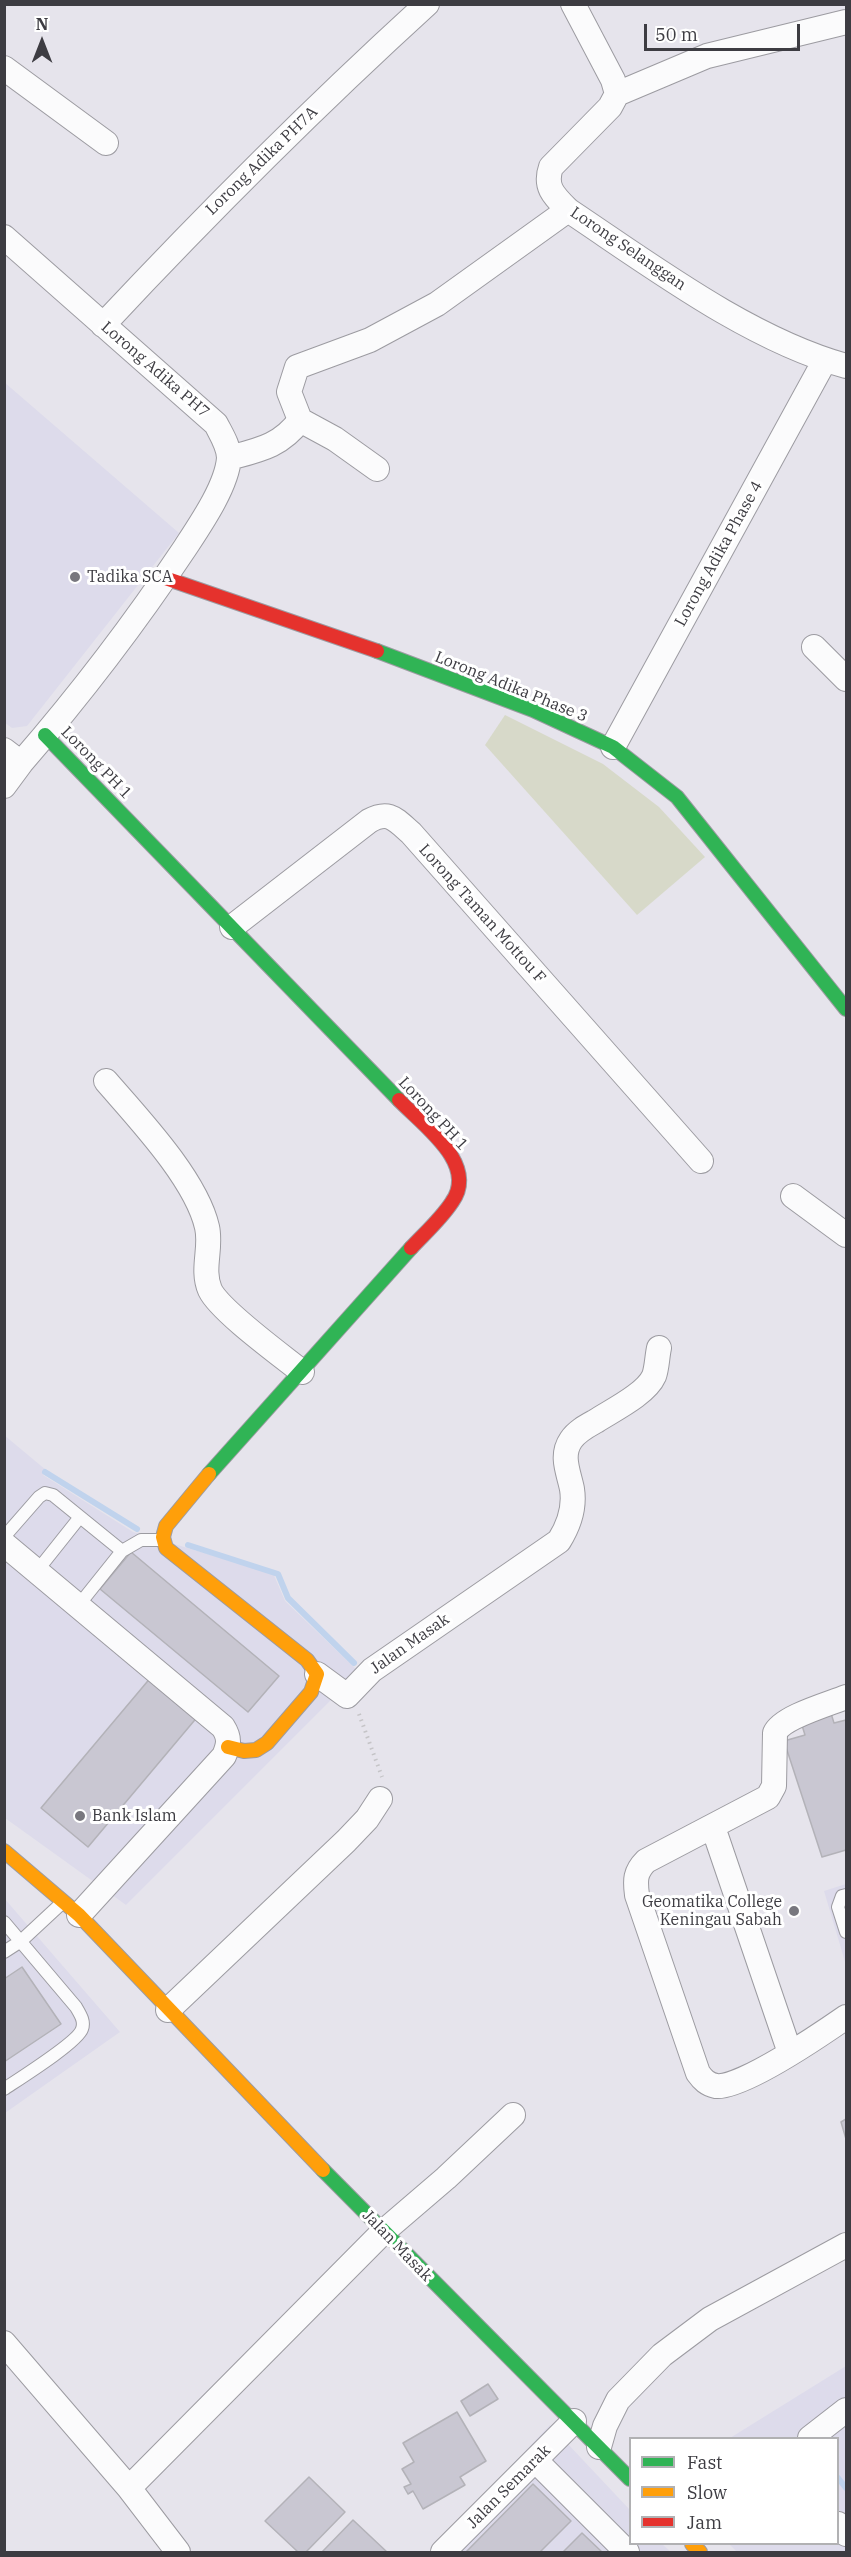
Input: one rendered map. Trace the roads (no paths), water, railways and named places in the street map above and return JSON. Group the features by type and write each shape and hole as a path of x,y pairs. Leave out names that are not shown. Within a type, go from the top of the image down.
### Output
{"street":[{"name":"Lorong Adika PH7A","path":"103,325 196,226 427,4"},
{"path":"573,4 613,80 617,94 707,56 846,22"},
{"path":"4,68 106,143"},
{"name":"Lorong Selanggan","path":"617,94 610,107 551,167 547,178 549,187 568,210 707,303 836,363"},
{"path":"377,469 335,439 300,420 289,393 297,367 370,340 437,304 568,210"},
{"name":"Lorong Adika PH7","path":"4,237 168,379 216,424 229,458"},
{"name":"Lorong Adika Phase 4","path":"613,747 836,363"},
{"path":"4,786 13,756 45,735 127,631 165,578 219,491 229,458 264,449 289,435 300,420"},
{"name":"Lorong Adika Phase 3","path":"165,578 337,636 522,706 613,747 677,797 846,1009"},
{"path":"814,647 846,679"},
{"name":"Lorong PH 1","path":"45,735 452,1155 460,1171 460,1186 452,1203 221,1460 166,1526 162,1540"},
{"name":"Lorong Taman Mottou F","path":"232,927 369,821 381,815 388,816 411,833 700,1161"},
{"path":"106,1081 168,1156 187,1183 201,1209 208,1228 206,1266 210,1291 222,1306 302,1372"},
{"path":"793,1196 846,1235"},
{"name":"Jalan Masak","path":"317,1674 348,1696 372,1670 559,1541 571,1518 572,1489 566,1468 566,1452 569,1442 578,1432 648,1385 654,1375 658,1348"},
{"path":"162,1540 174,1555 307,1660 317,1674 311,1692 267,1743 256,1750 244,1751 228,1747"},
{"path":"4,1544 223,1727 229,1737 224,1756 71,1908"},
{"path":"846,1697 777,1728 773,1792 761,1802 646,1861 638,1869 635,1879 640,1906 698,2073 705,2083 717,2086 733,2084 790,2053 846,2017"},
{"path":"168,2010 346,1841 367,1819 380,1799"},
{"path":"713,1827 790,2053"},
{"name":"Jalan Masak","path":"4,1851 71,1908 382,2232 629,2478"},
{"path":"129,2488 382,2232 446,2178 513,2115"},
{"path":"599,2446 605,2426 618,2400 662,2355 710,2319 846,2246"},
{"path":"4,2343 129,2488 178,2553"},
{"path":"812,2437 846,2410"},
{"name":"Jalan Semarak","path":"443,2553 574,2421"},
{"path":"535,2460 627,2553"},
{"path":"838,2553 846,2545"}],"lane":[{"path":"4,1537 45,1493 53,1495 122,1551"},
{"path":"37,1571 81,1517"},
{"path":"78,1606 122,1551 141,1540 162,1540"},
{"path":"846,1895 842,1896 838,1907 846,1932"},
{"path":"4,1952 71,1908"},
{"path":"4,1922 76,2007 84,2022 81,2032 71,2042 4,2089"}],"waterway":[{"path":"45,1472 137,1529"},
{"path":"188,1545 278,1574 288,1598 354,1663"},
{"path":"839,2479 846,2488"}],"place":[{"name":"Tadika SCA","path":"75,577"},
{"name":"Bank Islam","path":"80,1816"},
{"name":"Geomatika College Keningau Sabah","path":"794,1911"}]}
